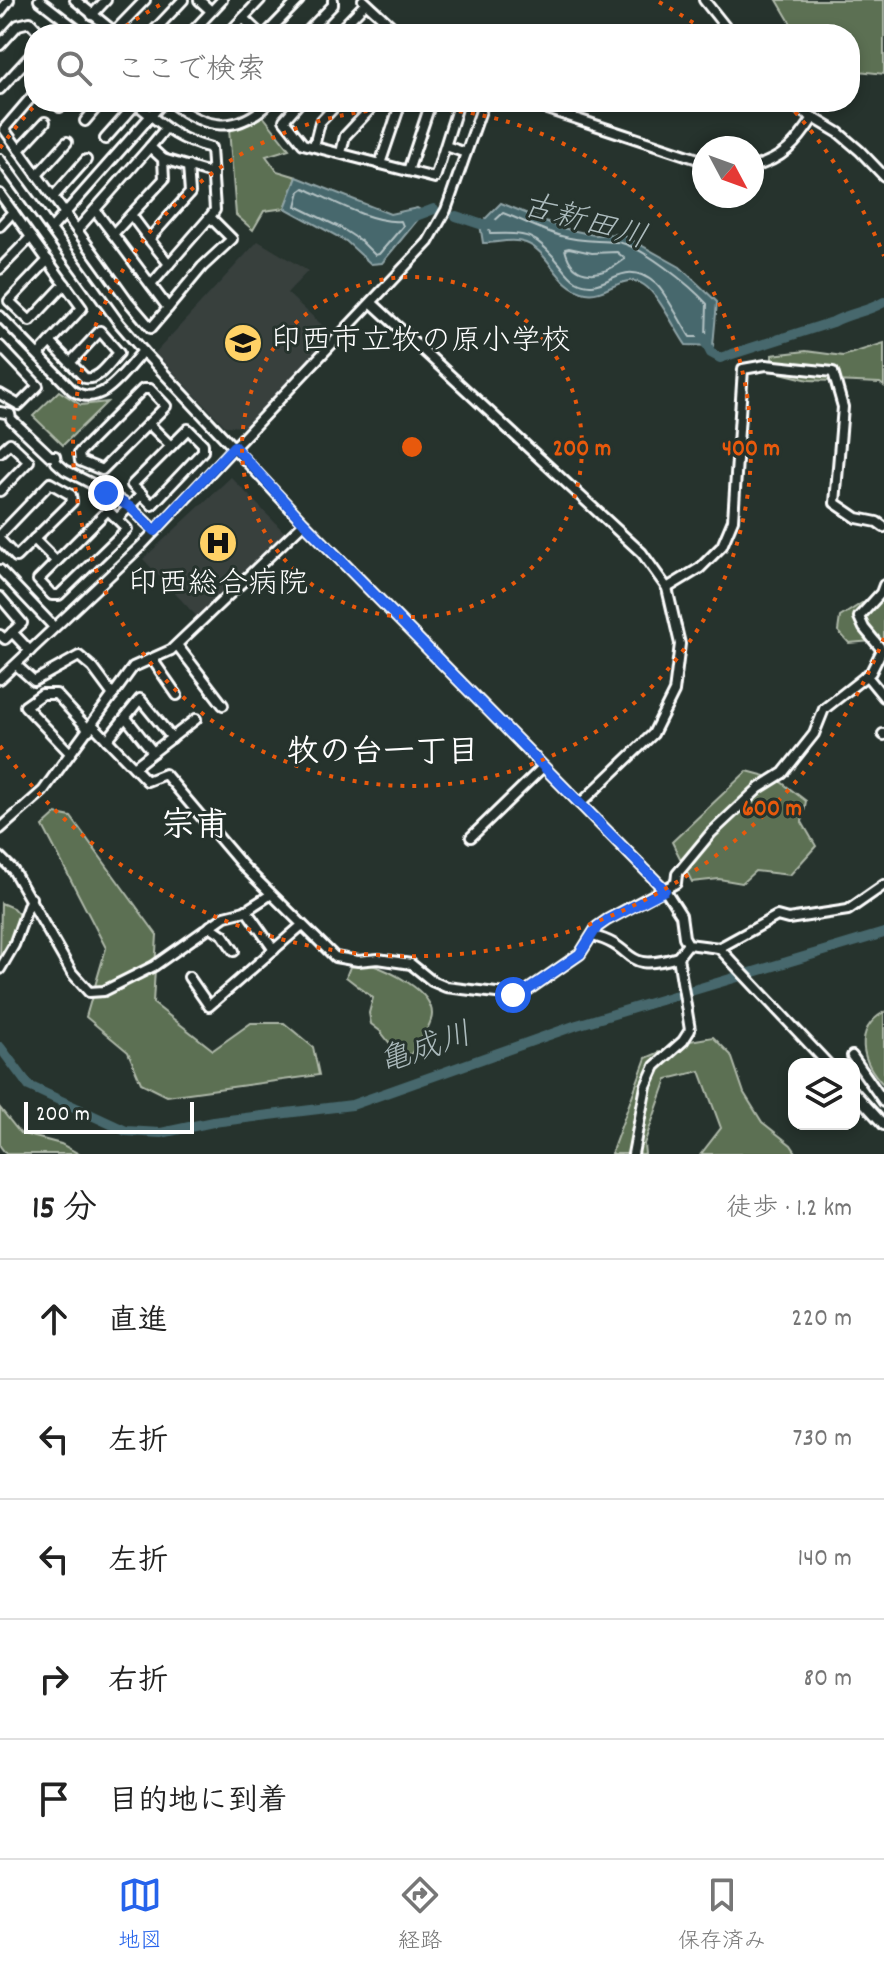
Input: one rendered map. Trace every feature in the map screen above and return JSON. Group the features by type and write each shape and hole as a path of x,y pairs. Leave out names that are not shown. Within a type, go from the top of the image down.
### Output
{"street":[{"path":"0,12 9,0"},
{"path":"39,0 70,24"},
{"path":"75,0 104,24"},
{"path":"92,15 106,0"},
{"path":"124,24 145,0"},
{"path":"160,24 183,0"},
{"path":"199,0 211,11"},
{"path":"199,24 222,0"},
{"path":"237,24 260,0"},
{"path":"276,24 299,0"},
{"path":"315,24 333,5 333,0"},
{"path":"704,0 723,24"},
{"path":"344,24 364,1 389,24"},
{"path":"243,18 249,24"},
{"path":"0,45 18,25 32,24"},
{"path":"0,89 24,63"},
{"path":"24,106 4,129 151,328 202,267 232,239 210,217"},
{"path":"85,121 93,112"},
{"path":"105,139 128,112"},
{"path":"146,112 165,129 187,142 211,148 215,210 151,285"},
{"path":"51,229 154,112"},
{"path":"184,112 193,118 222,125 250,118 258,112"},
{"path":"291,112 284,120 303,144 435,178 456,112"},
{"path":"314,146 320,122 330,112"},
{"path":"341,153 345,136 368,112"},
{"path":"380,164 398,112"},
{"path":"408,171 428,112"},
{"path":"0,679 155,531 428,242 446,210 480,112"},
{"path":"556,112 692,157"},
{"path":"803,112 839,133 884,176"},
{"path":"764,164 797,142 813,118"},
{"path":"19,150 45,122"},
{"path":"77,230 165,129"},
{"path":"37,175 67,142"},
{"path":"446,146 466,153"},
{"path":"150,147 163,159 213,174"},
{"path":"0,159 119,323 143,351 304,523 665,890 681,915 688,944"},
{"path":"113,234 164,179 163,159"},
{"path":"53,197 86,160"},
{"path":"149,239 190,193 188,166"},
{"path":"0,194 82,308 39,354"},
{"path":"95,210 168,308"},
{"path":"0,226 13,212"},
{"path":"131,215 169,264"},
{"path":"0,269 31,237"},
{"path":"48,260 9,301 30,321 65,284"},
{"path":"372,303 642,553 667,588 680,644 674,692 653,734 580,804"},
{"path":"0,316 72,390 89,397 107,389 143,351"},
{"path":"50,342 70,363 85,378 92,379 119,353 100,331 70,363"},
{"path":"0,346 38,386 19,405 0,394"},
{"path":"667,588 700,568 722,546 733,520 743,369 766,365 833,372 843,407 835,503 857,518 877,522 884,527"},
{"path":"143,389 150,389 166,406 149,424 102,470 80,461 79,453 143,389"},
{"path":"5,415 65,470 130,507 155,531"},
{"path":"149,424 171,446"},
{"path":"188,429 203,444 203,451 152,505 132,485 171,446 188,429"},
{"path":"0,452 10,443 29,461 0,491"},
{"path":"50,483 71,495 72,502 16,557 0,537 50,483"},
{"path":"117,519 142,494"},
{"path":"108,510 117,519 127,529 59,595 52,595 38,580 108,510"},
{"path":"0,829 43,791 133,667 177,645 304,523"},
{"path":"34,539 56,561"},
{"path":"0,570 54,627"},
{"path":"70,753 25,706 42,694 56,694 147,781 165,774 270,895 335,957 411,964 432,981 446,987 513,995 525,992 580,954 597,927 607,920 676,883 677,874 711,833 759,788 783,773 814,734 830,702 876,664 882,650 859,617 881,593 884,585"},
{"path":"0,597 22,623 5,639 0,635"},
{"path":"12,632 30,651"},
{"path":"177,645 223,705"},
{"path":"16,665 34,681 79,656 93,668 113,695"},
{"path":"152,659 177,695"},
{"path":"866,675 884,697"},
{"path":"107,740 140,699 172,738"},
{"path":"126,718 153,752"},
{"path":"134,767 196,719"},
{"path":"471,837 543,767"},
{"path":"0,857 13,870 31,898 72,973 89,992 104,991 154,966 225,916 246,910 270,895"},
{"path":"719,948 777,916 788,919 848,910 884,885"},
{"path":"0,969 14,945 31,898"},
{"path":"246,910 274,950"},
{"path":"210,926 223,935 234,951"},
{"path":"189,977 209,1006 301,926"},
{"path":"593,936 607,939 622,948 629,958 643,964 678,957 688,944"},
{"path":"688,944 719,948 822,1058"},
{"path":"633,1154 646,1086 655,1066 683,1041 690,1030 678,957"},
{"path":"852,1056 884,1102"},
{"path":"860,1099 884,1125"}],"shaded area":[{"name":"印西市立牧の原小学校","path":"258,241 308,271 287,293 332,334 245,427 225,426 155,353"},
{"name":"印西総合病院","path":"231,477 286,534 198,618 143,559"}],"green space":[{"path":"777,0 884,0 884,74 860,71 860,24 791,24"},
{"path":"263,116 289,149 266,156 277,171 297,177 285,208 264,211 253,230 236,215 229,129 242,127"},
{"path":"884,343 884,386 880,383 809,380 772,371 772,355 806,351 843,356"},
{"path":"59,391 81,405 107,402 63,445 33,416"},
{"path":"884,601 884,640 849,643 838,631 840,617 862,603"},
{"path":"747,771 777,779 806,801 802,822 816,846 790,875 755,871 742,883 719,879 692,882 672,842"},
{"path":"56,814 71,817 157,935 153,1003 213,1050 251,1023 284,1023 313,1047 319,1075 167,1096 141,1083 128,1052 86,1017 106,948 43,826"},
{"path":"1,903 13,908 22,918 14,948 0,959"},
{"path":"369,964 408,982 430,1005 430,1024 411,1054 399,1055 371,1024 369,1013 373,998 346,977 350,967"},
{"path":"884,1012 884,1085 866,1057 864,1037 874,1019"},
{"path":"713,1037 731,1055 744,1093 762,1122 791,1145 797,1154 701,1154 721,1128 700,1071 667,1079 644,1144 645,1154 611,1154 646,1058 684,1042"},
{"path":"0,1108 20,1133 61,1144 79,1154 6,1154 0,1146"}],"water":[{"path":"297,177 390,214 417,208 424,212 382,263 371,264 346,241 285,208"},
{"path":"501,203 562,228 594,235 621,234 680,267 717,302 713,346 686,345 655,296 636,281 586,293 568,284 541,254 526,243 483,243 480,224"}],"waterway":[{"name":"古新田川","path":"413,217 434,209"},
{"name":"古新田川","path":"456,216 480,224 493,224"},
{"name":"古新田川","path":"703,337 711,353 720,358 833,322 884,302"},
{"name":"亀成川","path":"0,1047 29,1086 126,1131 161,1133 213,1122 352,1105 577,1025 884,933"}],"place":[{"name":"印西市立牧の原小学校","path":"243,343"},
{"name":"印西総合病院","path":"218,543"}],"district":[{"name":"牧の台一丁目","path":"383,755"},
{"name":"宗甫","path":"195,828"}],"route":[{"path":"106,493 130,507 155,531 234,446 304,523 665,890 607,920 597,927 580,954 525,992 513,995"}]}
